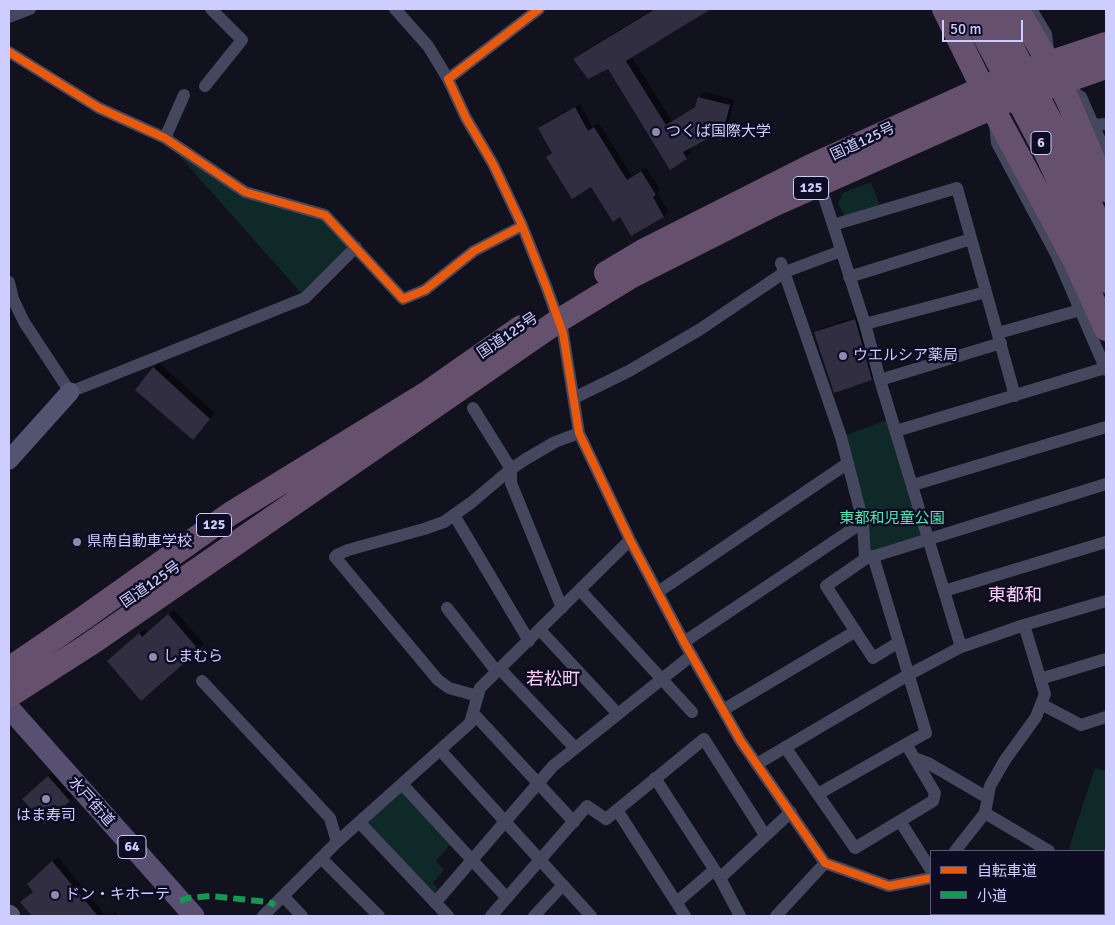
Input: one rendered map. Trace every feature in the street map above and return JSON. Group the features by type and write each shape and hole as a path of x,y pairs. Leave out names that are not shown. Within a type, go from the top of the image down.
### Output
{"highway":[{"path":"944,9 992,95 1074,259 1106,329"},
{"name":"6","path":"970,9 1041,144 1106,280"},
{"name":"6","path":"991,9 1063,145 1106,239"},
{"path":"1017,9 1106,190"},
{"name":"国道125号","path":"9,682 86,638 427,403 469,362 556,313 773,206 814,176 992,95 1049,75 1106,44"},
{"name":"国道125号","path":"1049,75 1106,68"},
{"name":"125","path":"9,669 93,612 230,514 427,403"},
{"name":"125","path":"9,706 105,648 252,547 427,403"},
{"name":"国道125号","path":"9,706 86,638"}],"main road":[{"name":"水戸街道","path":"9,706 194,916"}],"street":[{"path":"9,17 30,9"},
{"path":"205,86 242,40 212,9"},
{"path":"395,9 428,46 448,79 466,118 493,164 522,226 563,333 580,433 630,540 684,642 740,740 825,863 889,886 930,878"},
{"path":"448,79 539,9"},
{"path":"896,431 1106,369 1056,254 997,143 992,95 961,69 931,9"},
{"path":"1031,9 1046,34 1049,75 1081,97 1100,124 1106,154"},
{"path":"9,52 99,108 165,138 245,192 325,215 404,299 424,290 474,251 522,226"},
{"path":"165,138 184,95"},
{"path":"814,176 824,197 865,324 880,380 961,647"},
{"path":"833,225 957,188 1015,396"},
{"path":"849,277 971,240"},
{"path":"9,460 70,392 305,298 356,247"},
{"path":"574,398 630,371 699,330 783,268 841,251"},
{"path":"783,268 848,462 863,522 869,557 899,642 926,733 818,794"},
{"path":"9,282 13,299 24,322 70,392"},
{"path":"865,324 986,292"},
{"path":"880,380 1080,310"},
{"path":"473,408 511,469 511,483 562,608"},
{"path":"912,485 1106,427"},
{"path":"478,696 450,688 438,680 335,558 337,555 348,550 444,522 472,502 511,469 555,442 580,433"},
{"path":"658,592 848,462"},
{"path":"899,642 873,658 826,586 869,557 1106,484"},
{"path":"454,516 529,641"},
{"path":"684,642 863,522"},
{"path":"263,916 337,842 470,723 480,688 630,540"},
{"path":"944,591 1106,542"},
{"path":"580,590 692,712"},
{"path":"757,764 908,675 961,647 1024,625 1106,601"},
{"path":"448,608 498,670 575,748"},
{"path":"956,850 985,813 990,786 1005,760 1036,717 1045,694 1024,625"},
{"path":"540,630 618,714"},
{"path":"723,710 856,631"},
{"path":"435,903 553,766 692,655"},
{"path":"1040,679 1106,658"},
{"path":"202,681 330,818 337,842"},
{"path":"1041,704 1081,725 1106,717"},
{"path":"474,714 574,822"},
{"path":"492,916 587,806 606,819 704,740 765,835"},
{"path":"785,747 855,848 933,801 935,793 906,744"},
{"path":"440,750 591,916"},
{"path":"915,758 928,763 988,798"},
{"path":"656,778 717,874 740,916"},
{"path":"402,784 508,898"},
{"path":"617,810 686,916"},
{"path":"677,902 717,874 791,812"},
{"path":"985,813 1047,850"},
{"path":"900,821 930,868"},
{"path":"359,822 448,916"},
{"path":"321,858 379,916"},
{"path":"776,916 825,863"},
{"path":"534,916 563,885"},
{"path":"283,896 302,916"}],"green space":[{"path":"166,141 243,195 324,218 352,247 303,295"},
{"path":"871,182 880,206 845,217 838,204 843,193"},
{"name":"東都和児童公園","path":"892,418 929,539 865,559 841,437"},
{"path":"1095,768 1106,771 1106,916 1079,915 1105,915 1105,850 1068,850"},
{"path":"402,788 452,842 436,861 444,870 433,883 438,888 435,899 362,822"}],"building":[{"path":"655,9 711,9 626,61 666,125 695,107 698,97 730,105 721,140 711,137 683,152 687,159 670,170 608,69 588,79 573,59"},
{"path":"575,107 588,131 594,127 627,180 641,171 656,195 653,197 664,217 631,236 620,217 613,222 591,187 572,199 546,157 552,153 538,128"},
{"name":"ウエルシア薬局","path":"855,319 872,380 834,393 814,332"},
{"path":"153,367 210,419 193,440 135,390"},
{"path":"168,614 199,650 141,701 107,661 139,633 142,637"},
{"path":"48,776 70,801 44,824 22,799"},
{"name":"ドン・キホーテ","path":"52,861 98,916 32,916 20,902 33,892 27,884"}],"marked path":[{"path":"180,901 188,898 210,896 269,902 275,905"}],"cycle path":[{"path":"539,9 448,79 466,118 493,164 521,223 546,286 563,333 579,433 630,540 684,642 740,740 825,863 889,886 930,878"},
{"path":"9,52 99,108 165,138 245,192 325,215 403,299 425,290 474,251 522,226"}],"place":[{"name":"つくば国際大学","path":"656,132"},
{"name":"ウエルシア薬局","path":"843,356"},
{"name":"県南自動車学校","path":"77,542"},
{"name":"しまむら","path":"153,657"},
{"name":"はま寿司","path":"46,799"},
{"name":"ドン・キホーテ","path":"55,895"}],"district":[{"name":"東都和","path":"1015,596"},
{"name":"若松町","path":"553,680"}]}
